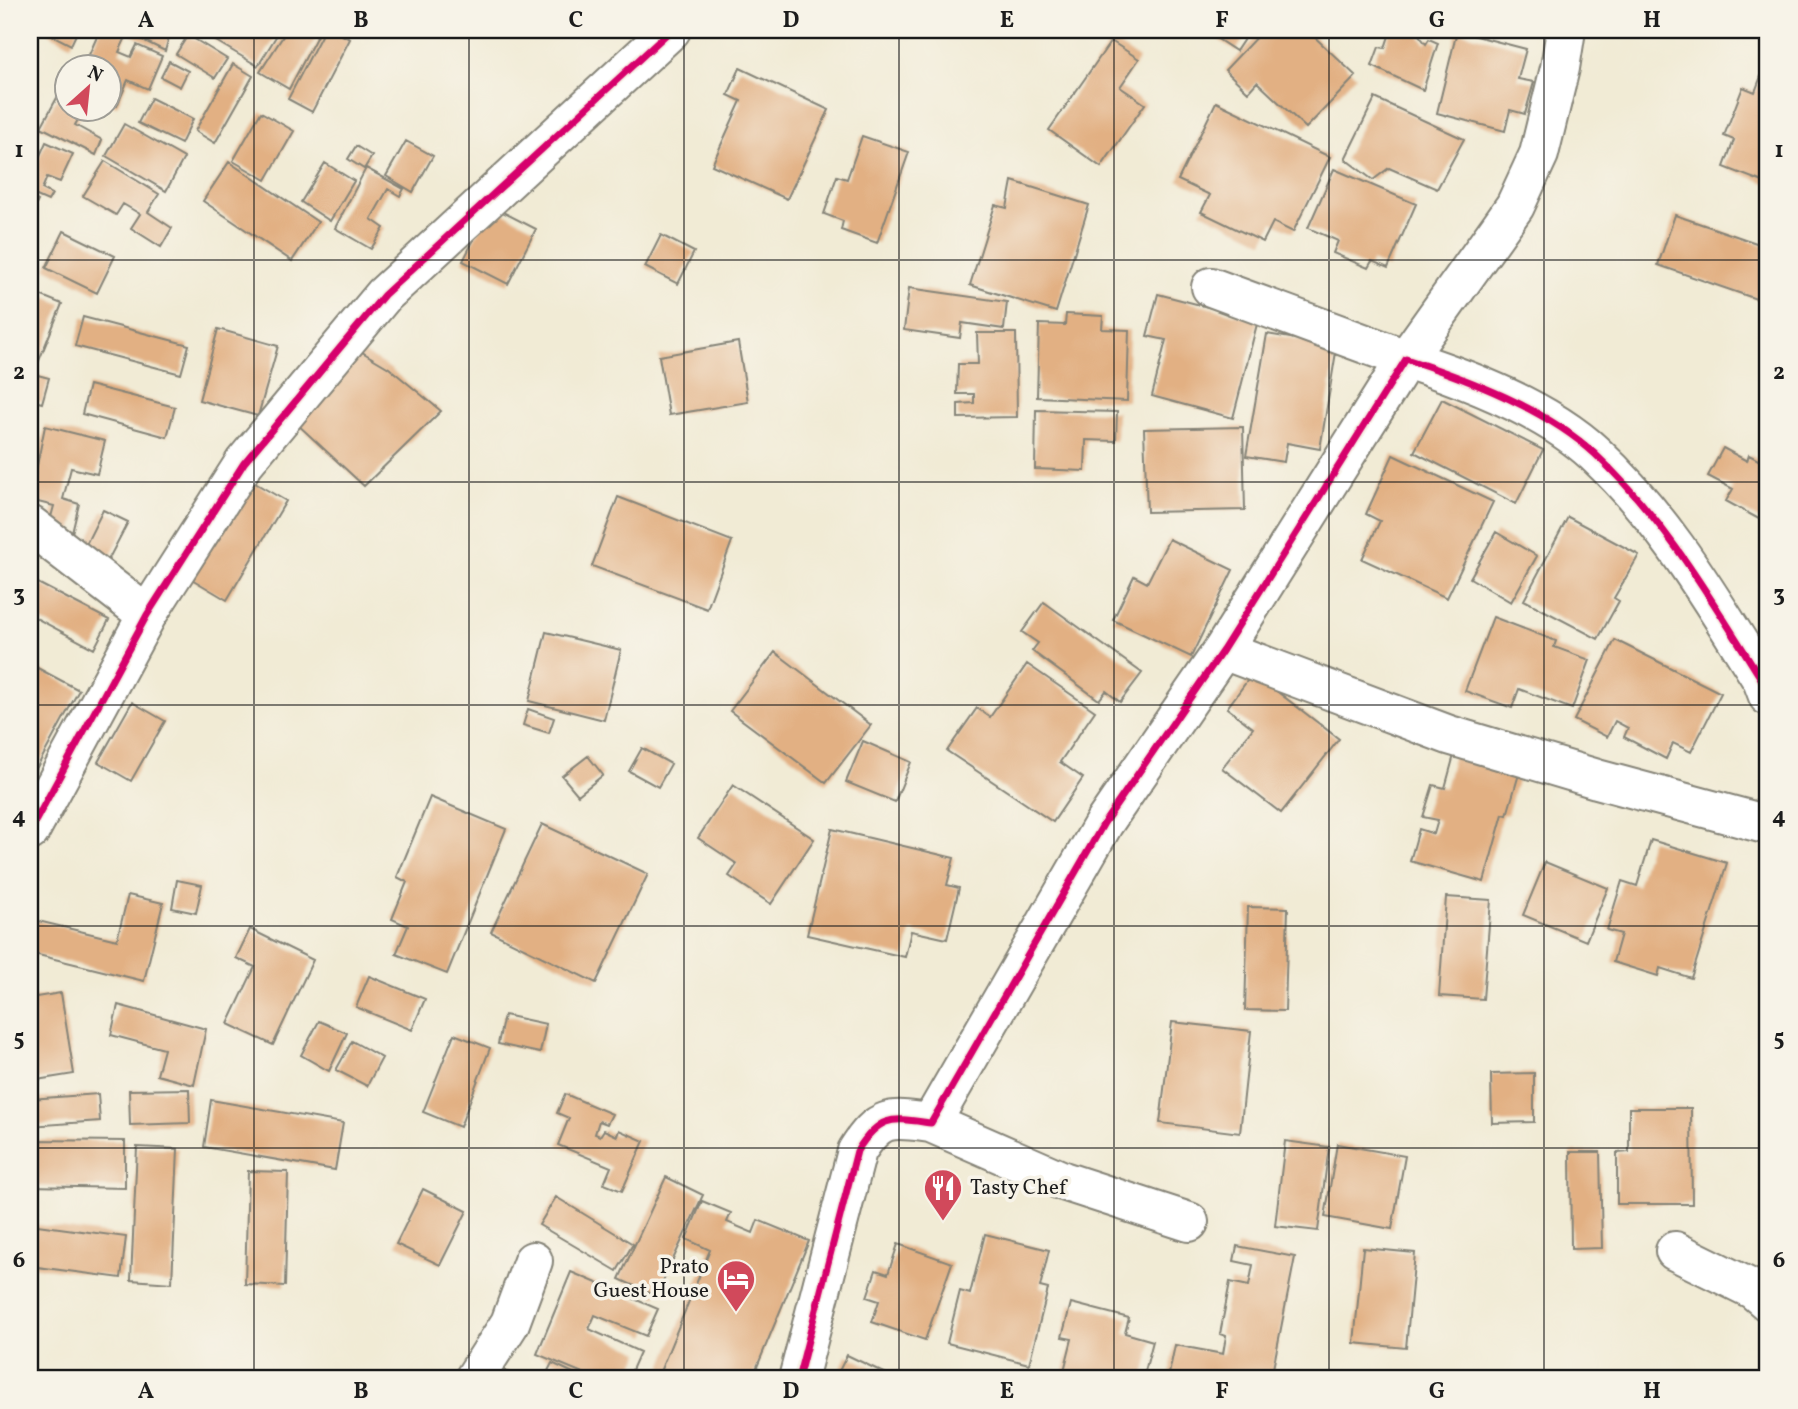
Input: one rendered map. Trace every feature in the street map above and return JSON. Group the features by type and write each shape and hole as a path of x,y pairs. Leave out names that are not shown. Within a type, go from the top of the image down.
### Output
{"street":[{"path":"30,831 146,615 244,463 384,295 671,30"},
{"path":"931,1124 1104,823 1223,650 1406,359 1515,206 1539,154 1560,68 1566,30"},
{"path":"1211,287 1453,374 1531,410 1595,453 1681,551 1762,680 1768,696"},
{"path":"30,525 146,615"},
{"path":"1223,650 1449,735 1597,779 1768,824"},
{"path":"798,1379 857,1151 869,1131 891,1118 931,1124 1063,1181 1189,1222"},
{"path":"1675,1251 1754,1290 1768,1302"},
{"path":"474,1379 510,1323 533,1261"}],"building":[{"path":"42,30 78,30 71,45"},
{"path":"100,30 115,30 127,35 119,52 90,52"},
{"path":"122,30 171,30 165,51"},
{"path":"213,30 280,30 258,66 209,37"},
{"path":"287,30 320,30 289,89 260,72"},
{"path":"324,30 332,30 350,39 312,112 288,99"},
{"path":"1204,30 1250,30 1236,51"},
{"path":"1263,30 1307,30 1356,76 1306,128 1257,82 1248,92 1225,70"},
{"path":"1391,30 1415,30 1426,44 1429,39 1438,43 1423,90 1372,66 1379,47 1385,48"},
{"path":"1457,31 1526,49 1518,79 1534,82 1525,114 1510,110 1505,131 1437,113"},
{"path":"188,35 227,59 215,78 176,54"},
{"path":"1111,41 1139,59 1120,87 1145,104 1101,167 1049,130"},
{"path":"137,45 162,56 148,89 128,80 122,94 122,53 131,57"},
{"path":"169,61 188,71 180,87 161,77"},
{"path":"233,64 253,76 215,143 195,131"},
{"path":"740,68 829,110 787,199 712,165 741,101 728,95"},
{"path":"1763,71 1768,74 1768,184 1724,167 1734,140 1724,136 1743,87 1755,92"},
{"path":"151,98 193,119 181,144 138,123"},
{"path":"1375,98 1464,139 1437,189 1389,168 1373,180 1345,159"},
{"path":"1216,102 1330,157 1293,232 1273,222 1263,242 1201,212 1210,195 1178,180"},
{"path":"52,107 52,122 77,122 75,125 102,140 96,155 41,127"},
{"path":"261,112 294,131 266,180 233,161"},
{"path":"30,121 41,126 30,150"},
{"path":"124,124 184,158 166,191 106,156"},
{"path":"862,136 909,152 877,243 841,230 843,221 824,214 837,176 847,179"},
{"path":"406,141 433,156 413,192 386,176"},
{"path":"46,142 73,154 60,182 47,177 42,189 52,194 48,201 30,193 30,178"},
{"path":"356,146 372,156 364,169 348,159"},
{"path":"105,161 159,194 148,212 172,228 161,247 131,228 140,214 123,204 116,215 83,196"},
{"path":"229,162 318,222 292,261 203,201"},
{"path":"325,163 354,181 330,221 301,202"},
{"path":"366,168 404,189 400,196 388,189 371,219 384,228 371,249 335,228"},
{"path":"1334,169 1416,204 1388,268 1372,261 1368,268 1333,253 1338,241 1308,228"},
{"path":"1012,181 1089,205 1056,312 970,285 995,205 1007,208"},
{"path":"30,197 38,201 30,216"},
{"path":"491,206 536,229 508,284 463,261"},
{"path":"1675,215 1768,247 1768,303 1658,265"},
{"path":"64,231 115,256 97,293 46,268"},
{"path":"661,235 694,252 678,284 645,267"},
{"path":"909,288 1007,302 1004,329 962,323 960,338 904,330"},
{"path":"30,291 62,304 36,368 30,366"},
{"path":"1158,294 1258,320 1233,418 1152,396 1166,340 1147,336"},
{"path":"1066,314 1103,316 1102,329 1129,330 1127,401 1037,397 1039,324 1065,325"},
{"path":"83,317 189,345 181,374 75,346"},
{"path":"218,329 278,346 258,416 199,400"},
{"path":"977,333 1016,333 1017,417 958,418 958,404 974,403 974,394 957,394 958,364 978,364"},
{"path":"1267,334 1337,346 1320,449 1287,443 1284,462 1246,456"},
{"path":"738,342 748,402 669,415 659,356"},
{"path":"357,349 389,368 441,411 364,486 296,423"},
{"path":"30,373 49,378 42,403 30,400"},
{"path":"89,385 175,407 167,437 82,414"},
{"path":"1442,399 1543,450 1516,504 1414,452"},
{"path":"1036,410 1117,412 1116,441 1086,440 1085,471 1035,469"},
{"path":"45,426 105,441 97,474 71,468 63,499 79,504 72,533 48,528 54,506 30,500"},
{"path":"1243,427 1245,510 1147,512 1144,429"},
{"path":"1723,448 1747,461 1749,455 1768,465 1768,524 1726,501 1733,489 1708,476"},
{"path":"1393,455 1493,502 1447,598 1362,559 1380,521 1366,514"},
{"path":"248,479 286,501 227,600 190,578"},
{"path":"618,497 732,541 707,609 592,566"},
{"path":"103,510 128,522 104,568 80,556"},
{"path":"1568,517 1639,555 1614,598 1619,601 1598,639 1524,600"},
{"path":"1496,532 1537,556 1511,602 1470,578"},
{"path":"1169,539 1233,570 1191,657 1113,620 1134,576 1147,583"},
{"path":"30,579 109,620 94,649 30,615"},
{"path":"1044,602 1142,673 1120,702 1106,691 1099,700 1032,651 1038,643 1022,632"},
{"path":"1493,617 1556,641 1554,647 1590,660 1572,709 1519,689 1512,708 1465,691"},
{"path":"546,632 621,650 604,720 529,701"},
{"path":"1615,640 1721,693 1691,752 1673,743 1666,759 1624,737 1628,728 1615,721 1607,737 1574,720"},
{"path":"775,652 871,725 826,783 730,711"},
{"path":"30,664 79,690 30,780"},
{"path":"1027,664 1095,711 1060,762 1083,778 1053,822 947,751 977,708 990,717"},
{"path":"1253,673 1339,739 1281,813 1222,768 1253,728 1227,708"},
{"path":"132,702 165,721 131,781 98,762"},
{"path":"528,709 554,718 549,733 523,725"},
{"path":"863,741 911,762 895,802 846,782"},
{"path":"642,748 671,764 658,787 629,771"},
{"path":"1454,755 1519,774 1507,815 1503,814 1484,882 1410,861 1419,829 1434,834 1438,820 1423,817 1433,785 1445,788"},
{"path":"588,756 603,775 578,795 562,776"},
{"path":"733,785 814,839 771,904 729,876 737,864 698,838"},
{"path":"430,797 506,829 447,974 396,954 408,926 392,919 407,882 397,877"},
{"path":"542,824 648,874 596,983 491,932"},
{"path":"832,829 954,858 947,885 959,888 947,939 911,931 905,957 807,935"},
{"path":"1651,840 1727,863 1691,978 1660,968 1658,976 1613,962 1621,934 1607,930 1622,881 1637,886"},
{"path":"1545,862 1608,888 1586,941 1523,915"},
{"path":"177,880 202,885 196,913 172,908"},
{"path":"128,895 163,903 144,981 30,953 34,920 117,940"},
{"path":"1446,897 1491,900 1483,999 1439,996"},
{"path":"1248,907 1288,908 1285,1011 1245,1010"},
{"path":"250,929 313,960 273,1045 228,1024 255,967 236,958"},
{"path":"369,976 425,999 412,1030 356,1007"},
{"path":"61,993 74,1074 30,1081 30,998"},
{"path":"118,1005 206,1029 194,1085 157,1075 164,1049 111,1035"},
{"path":"504,1015 546,1024 540,1053 498,1044"},
{"path":"319,1021 347,1033 329,1071 301,1055"},
{"path":"1172,1022 1251,1031 1240,1133 1160,1123"},
{"path":"454,1034 490,1048 460,1127 423,1112"},
{"path":"352,1041 382,1058 367,1086 336,1070"},
{"path":"1534,1073 1534,1122 1492,1123 1491,1074"},
{"path":"189,1089 190,1123 130,1125 129,1090"},
{"path":"98,1094 100,1121 30,1126 30,1099"},
{"path":"565,1094 612,1114 607,1124 599,1121 595,1134 600,1136 604,1130 617,1136 619,1130 644,1141 622,1191 604,1184 611,1167 558,1145 569,1118 557,1113"},
{"path":"211,1100 343,1123 335,1170 204,1147"},
{"path":"1629,1108 1691,1108 1692,1204 1617,1204 1617,1153 1629,1152"},
{"path":"30,1140 125,1141 125,1188 30,1186"},
{"path":"1285,1141 1329,1147 1318,1231 1275,1226"},
{"path":"1337,1144 1405,1156 1392,1229 1325,1217"},
{"path":"137,1147 178,1149 172,1283 131,1280"},
{"path":"1570,1152 1600,1152 1602,1248 1571,1249"},
{"path":"248,1171 288,1172 285,1286 245,1284"},
{"path":"666,1177 703,1195 656,1296 619,1279"},
{"path":"423,1189 467,1211 440,1265 396,1244"},
{"path":"556,1197 633,1244 617,1271 539,1225"},
{"path":"702,1201 731,1213 727,1222 753,1233 758,1220 809,1241 752,1379 657,1379 710,1250 686,1239"},
{"path":"30,1224 126,1237 121,1278 30,1266"},
{"path":"985,1234 1049,1250 1040,1287 1048,1289 1029,1364 947,1343 960,1291 970,1294"},
{"path":"898,1244 952,1263 925,1340 872,1322 879,1301 867,1297 876,1270 888,1274"},
{"path":"1237,1246 1295,1257 1271,1379 1168,1379 1175,1345 1223,1354 1226,1336 1220,1334 1230,1282 1249,1286 1253,1265 1234,1261"},
{"path":"1363,1248 1415,1253 1406,1348 1354,1343"},
{"path":"571,1272 658,1309 646,1336 595,1315 589,1329 640,1352 628,1379 597,1379 537,1354"},
{"path":"1071,1303 1129,1318 1125,1333 1153,1341 1143,1379 1062,1379 1072,1339 1062,1337"},
{"path":"847,1355 897,1379 835,1379"},
{"path":"552,1363 586,1379 544,1379"},
{"path":"505,1371 523,1379 501,1379"}],"cycle path":[{"path":"30,831 147,615 244,463 384,295 671,30"},
{"path":"798,1379 857,1151 873,1130 888,1121 931,1123 1104,823 1223,650 1406,359 1480,386 1530,409 1576,438 1595,454 1644,506 1686,562 1762,680 1768,696"}],"place":[{"name":"Tasty Chef","path":"943,1222"},
{"name":"Prato Guest House","path":"736,1313"}]}
